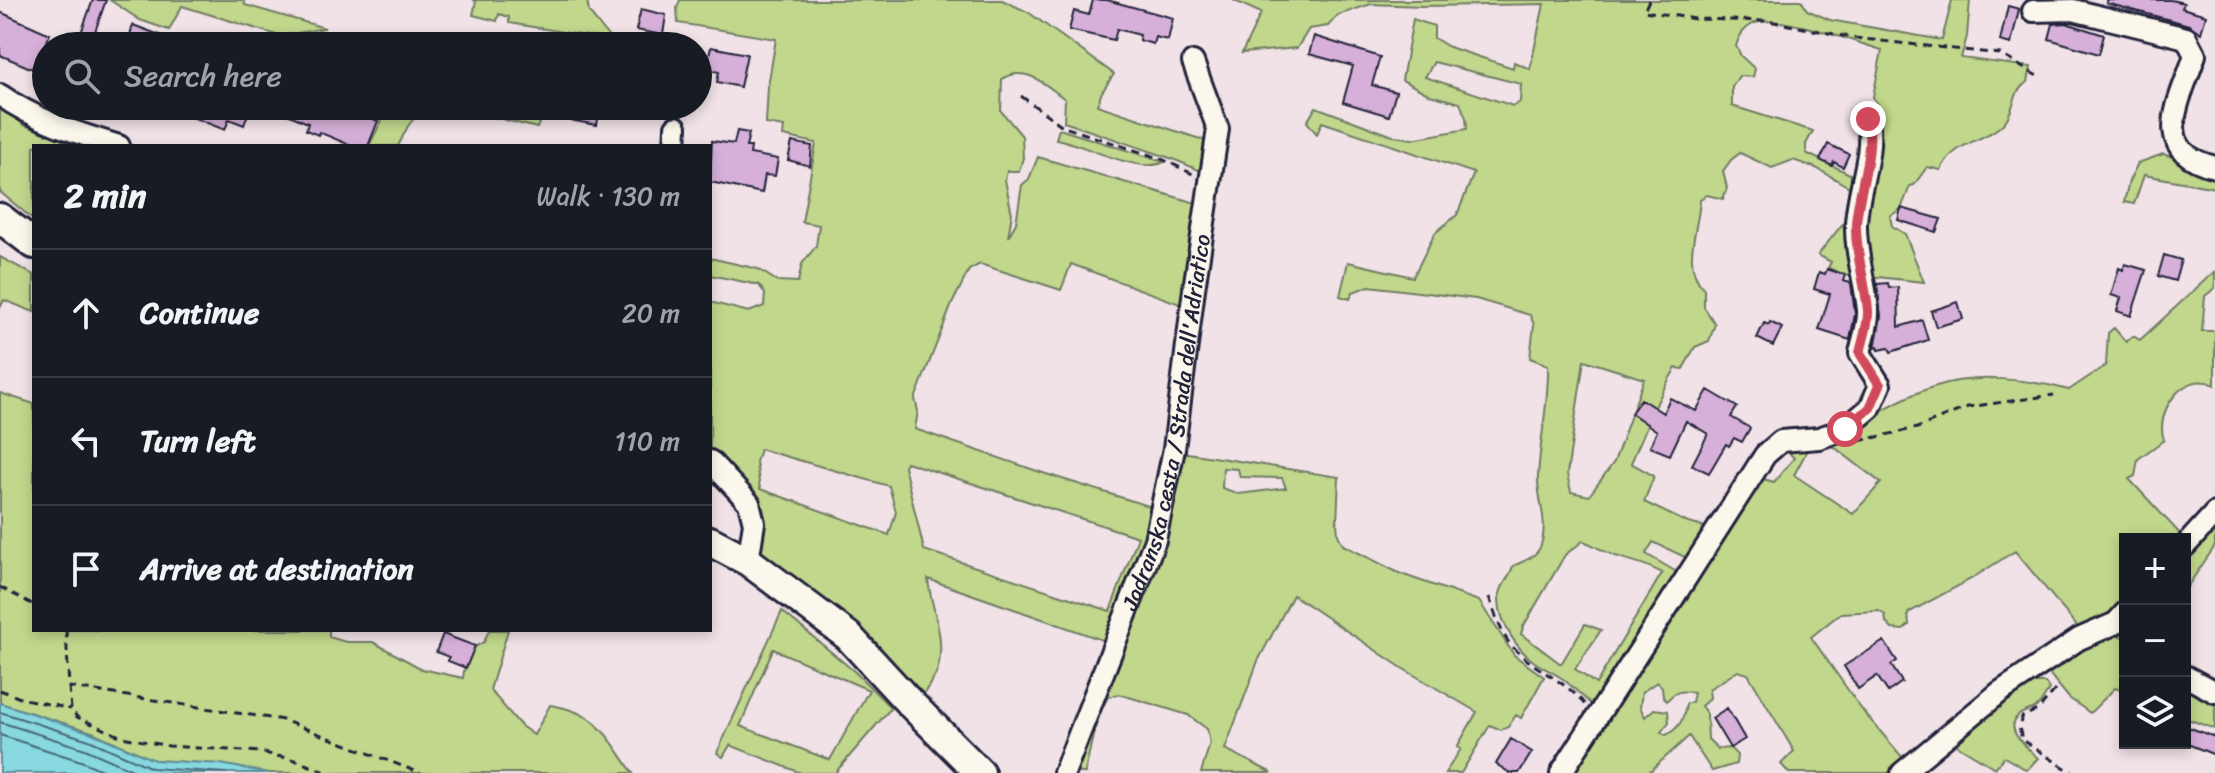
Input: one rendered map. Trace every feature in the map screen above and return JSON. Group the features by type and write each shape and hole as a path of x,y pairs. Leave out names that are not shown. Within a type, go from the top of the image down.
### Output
{"main road":[{"path":"0,218 32,242"},
{"path":"712,542 748,561 848,636 980,773"}],"street":[{"path":"2033,11 2073,10 2186,38 2195,55 2174,120 2176,145 2190,159 2215,167"},
{"name":"Jadranska cesta / Strada dell'Adriatico","path":"1064,773 1155,540 1163,510 1218,129 1193,62"},
{"path":"0,95 32,115"},
{"path":"1561,773 1765,455 1781,441 1819,438 1845,429 1870,408 1880,385 1860,353 1868,313 1856,225 1862,180 1869,158 1871,140 1868,119"},
{"path":"42,120 113,144"},
{"path":"712,463 749,503 754,523 748,561"},
{"path":"2191,539 2215,513"},
{"path":"1902,773 2035,667 2079,639 2119,624"},
{"path":"2187,677 2215,692"}],"path":[{"path":"1649,0 1644,11 1696,19 1769,21 1854,38 2000,54 2037,76"},
{"path":"1021,96 1064,127 1189,170 1210,187"},
{"path":"1858,441 1917,428 1968,407 2054,395"},
{"path":"0,587 32,604"},
{"path":"1489,597 1508,642 1526,659 1578,696 1595,717"},
{"path":"66,632 71,709 77,717 122,737 169,746 260,752 295,760 328,773"},
{"path":"69,687 283,720 420,773"},
{"path":"0,690 20,698 71,709"},
{"path":"2055,690 2039,709 2022,717 2019,727 2022,740 2073,773"}],"green space":[{"path":"110,0 244,0 245,5 325,28 302,32 267,32 182,6 169,30 140,20"},
{"path":"473,0 587,0 589,12 605,32 563,32 509,23 509,17 499,14 497,21 473,15 476,1"},
{"path":"680,0 1002,0 1028,12 1114,74 1097,105 1209,142 1206,168 1201,171 1064,122 1065,99 1036,78 1020,74 1002,79 1001,111 1022,136 1023,158 1019,171 1007,171 1005,180 1012,214 1008,237 1016,223 1022,185 1029,179 1038,157 1203,205 1188,307 1071,264 1061,290 980,264 969,270 952,304 915,399 918,411 915,429 1158,509 1108,642 928,579 940,656 937,672 923,696 837,614 761,551 758,529 712,458 712,303 749,312 764,306 765,294 759,285 712,275 712,258 758,269 777,281 798,282 802,264 816,246 819,225 802,222 816,143 783,136 784,127 766,124 768,86 776,39 678,23","holes":["760,449 889,486 896,512 889,535 760,489 756,462","906,462 1138,537 1110,611 924,550 904,466"]},
{"path":"1233,0 1801,0 1807,10 1830,20 1942,40 1952,0 1970,0 1967,36 1961,58 2031,67 2028,82 2017,94 2006,120 1954,152 1941,170 1927,167 1910,186 1901,209 1890,216 1892,226 1905,234 1924,282 1868,276 1863,258 1876,102 1873,97 1882,50 1782,22 1755,23 1742,32 1736,46 1741,56 1755,69 1753,77 1739,76 1732,87 1732,106 1813,131 1806,144 1806,153 1850,174 1854,184 1856,279 1828,268 1831,262 1818,255 1844,222 1849,187 1816,168 1793,160 1772,168 1740,153 1723,171 1727,188 1723,199 1707,195 1700,199 1693,269 1704,289 1704,307 1715,324 1709,341 1695,347 1683,369 1676,368 1669,379 1631,463 1654,476 1644,502 1688,523 1709,528 1689,559 1653,542 1646,554 1680,574 1602,697 1592,705 1563,679 1522,651 1506,627 1500,609 1501,591 1513,566 1536,553 1543,536 1538,477 1548,365 1530,358 1534,325 1530,315 1476,299 1369,286 1353,292 1350,299 1340,296 1348,262 1413,277 1435,233 1457,215 1474,173 1322,122 1317,134 1307,122 1316,107 1393,136 1412,139 1467,129 1460,103 1430,95 1402,80 1413,19 1434,26 1434,38 1449,47 1513,68 1514,62 1530,69 1544,4 1371,4 1338,15 1328,26 1309,29 1297,48 1242,53 1261,13","holes":["1434,62 1521,84 1520,102 1513,106 1425,77","1584,360 1644,379 1614,462 1589,496 1571,492 1567,474","1583,541 1662,573 1596,684 1575,669 1601,630 1585,624 1561,664 1521,634 1565,555"]},
{"path":"0,105 24,125 78,144 32,144 32,218 0,192"},
{"path":"382,120 413,120 399,144 370,144"},
{"path":"505,120 540,120 537,128"},
{"path":"1059,129 1164,162 1141,165 1126,162 1056,139"},
{"path":"2163,154 2215,171 2215,188 2144,175 2134,204 2124,202 2138,163"},
{"path":"0,257 32,274 32,311 4,300 0,308"},
{"path":"2215,271 2215,288 2205,296 2202,331 2215,331 2215,385 2193,383 2174,396 2163,417 2164,440 2138,459 2135,476 2129,479 2179,533 2119,533 2119,606 2112,612 2080,630 2015,551 1908,613 1909,625 1903,630 1892,629 1885,615 1879,611 1841,613 1811,637 1862,710 1903,758 1888,773 1789,773 1781,764 1794,751 1748,674 1738,671 1709,689 1710,698 1701,706 1707,714 1708,739 1718,749 1730,748 1737,755 1736,764 1712,771 1689,736 1648,773 1568,773 1753,476 1774,482 1794,458 1785,448 1810,445 1794,475 1853,514 1881,483 1829,443 1893,404 1949,383 1984,379 2019,381 2069,390 2106,365 2108,333 2114,328 2126,342 2133,336 2140,340","holes":["1657,682 1662,687 1663,697 1667,701 1679,692 1694,693 1692,702 1686,704 1680,722 1666,735 1661,732 1669,722 1668,711 1654,709 1645,717 1640,707 1642,692"]},
{"path":"0,393 32,403 32,632 329,632 329,637 346,642 373,642 422,669 463,678 467,651 484,642 488,632 507,632 490,690 521,726 534,735 550,705 580,713 608,737 633,773 268,773 220,764 154,760 92,732 0,703"},
{"path":"1181,452 1339,477 1337,523 1343,545 1401,574 1479,601 1514,655 1544,677 1521,718 1516,715 1508,727 1501,730 1490,725 1461,773 1445,773 1461,749 1457,747 1477,712 1402,668 1293,595 1258,661 1225,749 1272,773 1201,773 1210,743 1207,729 1188,715 1119,694 1108,697 1103,706 1085,773 1069,773","holes":["1223,468 1238,469 1240,477 1282,478 1286,488 1239,494 1222,488"]},
{"path":"2215,522 2215,546 2191,581 2191,551"},
{"path":"782,611 855,672 891,708 835,773 801,773 730,745 723,757 717,753","holes":["773,649 869,690 830,760 740,726"]},
{"path":"2113,632 2119,636 2119,690 2115,688 2090,713 2069,698 2046,670 2055,661"},
{"path":"2030,683 2045,683 2049,689 2038,706 2014,720 2018,738 2038,758 2027,770 2004,757 1995,768 1950,741"},
{"path":"2191,683 2215,696 2215,729 2191,720"}],"water":[{"path":"0,703 92,733 154,760 220,764 268,773 0,773"}],"building":[{"path":"93,0 106,0 95,32 81,32"},
{"path":"1093,0 1107,0 1173,18 1168,40 1155,37 1153,44 1139,40 1140,35 1117,29 1114,40 1069,30 1074,11 1089,15"},
{"path":"2107,0 2171,0 2184,3 2182,8 2206,15 2201,33 2189,25 2106,3"},
{"path":"2008,6 2019,9 2011,44 2000,41"},
{"path":"641,9 666,15 663,32 636,30"},
{"path":"0,12 45,32 32,32 32,69 0,55"},
{"path":"2066,23 2104,35 2099,54 2049,39 2053,24"},
{"path":"133,25 152,32 131,32"},
{"path":"1314,36 1380,57 1372,85 1396,92 1389,116 1343,102 1353,66 1309,54"},
{"path":"712,47 747,54 740,87 717,82 719,72 712,70"},
{"path":"200,120 229,120 225,130"},
{"path":"301,120 378,121 369,144 347,144 319,132 318,135 306,130 308,123"},
{"path":"569,120 598,120 597,125"},
{"path":"737,131 749,133 746,147 751,147 750,154 778,159 775,176 765,175 762,193 712,182 712,141 734,144"},
{"path":"792,142 812,146 810,166 788,160"},
{"path":"1828,144 1849,154 1843,167 1820,160"},
{"path":"1901,208 1941,219 1936,232 1898,220"},
{"path":"2164,255 2181,260 2175,281 2158,276"},
{"path":"2125,264 2146,270 2131,316 2117,311 2121,298 2111,295 2119,268 2123,270"},
{"path":"1827,269 1845,275 1843,281 1851,283 1855,314 1850,340 1819,330 1830,294 1814,289 1819,272 1825,274"},
{"path":"1888,283 1889,288 1898,287 1899,327 1922,320 1928,340 1891,352 1889,348 1875,348 1881,316 1877,284"},
{"path":"1958,302 1963,319 1936,327 1931,311"},
{"path":"1770,322 1782,328 1773,346 1757,338 1764,323 1769,325"},
{"path":"1708,390 1737,407 1731,417 1750,428 1742,442 1734,438 1729,446 1726,444 1709,473 1692,465 1708,434 1686,421 1670,455 1650,447 1657,431 1631,413 1641,399 1663,413 1670,398 1696,411"},
{"path":"443,634 475,646 466,668 436,652"},
{"path":"1884,641 1897,661 1891,665 1902,682 1888,692 1877,676 1858,689 1844,666"},
{"path":"1727,708 1745,739 1730,748 1712,718"},
{"path":"2191,728 2215,737 2215,755 2191,745"},
{"path":"1511,739 1532,752 1519,773 1510,773 1496,764"}],"route":[{"path":"1845,429 1870,408 1880,385 1860,353 1868,313 1856,225 1862,180 1869,158 1871,140 1868,119"}]}
